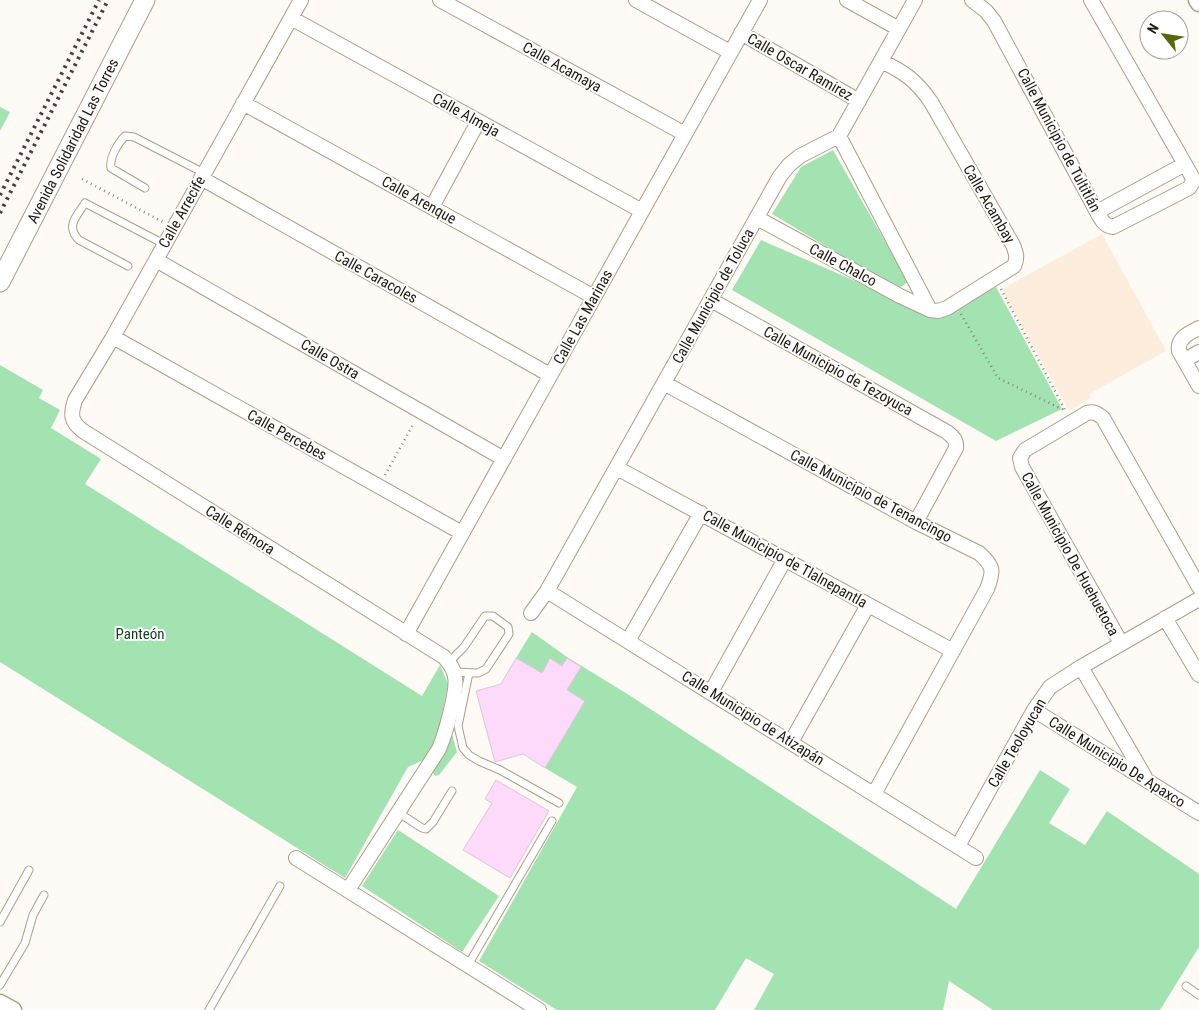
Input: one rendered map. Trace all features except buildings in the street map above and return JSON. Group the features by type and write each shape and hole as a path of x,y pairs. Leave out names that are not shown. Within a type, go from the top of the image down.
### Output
{"main road":[{"name":"Avenida Solidaridad Las Torres","path":"0,282 145,0"}],"street":[{"name":"Calle Arrecife","path":"75,425 71,418 71,411 75,400 113,337 300,0"},
{"name":"Calle Acamaya","path":"440,0 685,134"},
{"path":"636,0 730,52"},
{"name":"Calle Las Marinas","path":"406,634 760,0"},
{"path":"847,0 899,30"},
{"path":"915,0 839,136 930,310"},
{"name":"Calle Municipio de Tultitlán","path":"972,0 986,11 994,21 1097,212 1103,222 1113,227 1188,188 1194,180 1091,0"},
{"name":"Calle Almeja","path":"291,18 642,211"},
{"name":"Calle Oscar Ramirez","path":"741,33 859,101"},
{"name":"Calle Acambay","path":"881,61 902,71 921,87 1017,254 1014,266 995,279 955,303 938,311 930,310"},
{"name":"Calle Arenque","path":"243,103 594,297"},
{"path":"432,206 478,122"},
{"name":"Calle Municipio de Toluca","path":"531,614 547,591 617,468 780,176 800,156 839,136"},
{"path":"1097,212 1185,164"},
{"name":"Calle Caracoles","path":"202,176 550,375"},
{"name":"Calle Chalco","path":"757,218 900,296 930,310"},
{"name":"Calle Ostra","path":"156,260 504,459"},
{"name":"Calle Municipio de Tezoyuca","path":"711,300 954,437 956,448 916,522"},
{"path":"1199,328 1186,335 1180,342 1180,351 1199,386"},
{"name":"Calle Percebes","path":"113,337 462,533"},
{"path":"1185,360 1199,352"},
{"name":"Calle Municipio de Tenancingo","path":"664,383 916,522 979,553 988,560 992,568 992,577 953,651"},
{"name":"Calle Municipio De Huehuetoca","path":"1121,643 1020,462 1020,458 1026,450 1068,417 1092,412 1099,414 1103,418 1199,587"},
{"name":"Calle Rémora","path":"75,425 444,657 451,668"},
{"name":"Calle Municipio de Tlalnepantla","path":"617,468 953,651"},
{"path":"628,641 701,513"},
{"path":"711,692 785,560"},
{"name":"Calle Municipio de Atizapán","path":"547,591 976,858"},
{"name":"Calle Teoloyucan","path":"958,846 1034,710 1050,687 1121,643 1199,599"},
{"path":"791,742 868,605"},
{"path":"1165,618 1199,675"},
{"path":"874,794 953,651"},
{"path":"1081,667 1146,780"},
{"path":"348,890 399,813 442,741 456,688 451,668"},
{"name":"Calle Municipio De Apaxco","path":"1034,710 1199,813"},
{"path":"296,858 539,1010"},
{"path":"0,1003 13,1010"}],"lane":[{"path":"145,188 111,168 110,163 125,136 134,136 202,176"},
{"path":"128,266 78,240 73,234 72,224 85,203 164,244"},
{"path":"489,615 493,616 508,627 510,630 509,634 486,669 478,673 469,673 451,668 482,619 489,615"},
{"path":"469,673 458,726 463,748 479,761 500,770 559,803"},
{"path":"399,813 426,829 452,791"},
{"path":"468,965 552,821"},
{"path":"0,922 29,870"},
{"path":"209,1010 280,886"},
{"path":"0,985 25,944 32,915 44,895"},
{"path":"1186,986 1199,995"}],"path":[{"path":"82,179 173,228"},
{"path":"995,279 1068,417"},
{"path":"955,303 998,378 1068,417"},
{"path":"379,487 420,411"}],"shaded area":[{"path":"1102,234 1166,351 1089,394 1091,398 1069,411 1002,289"}],"green space":[{"path":"0,107 10,112 0,131"},
{"path":"833,150 908,282 898,289 772,214 801,167"},
{"path":"761,240 917,308 952,310 996,287 1062,409 996,441 732,290"},
{"name":"Panteón","path":"0,365 43,390 39,398 60,410 51,428 101,459 85,484 422,696 440,665 448,684 437,741 426,759 408,767 345,878 0,662"},
{"path":"532,632 567,657 629,695 956,909 1040,770 1070,789 1049,823 1085,845 1107,811 1199,874 1199,947 1160,1010 993,1010 949,981 943,1010 754,1010 774,974 746,958 715,1010 557,1010 479,961 577,787 545,768 584,701 567,690 581,667 567,658 562,666 551,659 542,673 516,658"},
{"path":"452,734 457,752 439,775 435,776 433,770"},
{"path":"398,830 499,896 462,952 362,886"}],"railway":[{"path":"0,195 99,0"},
{"path":"0,213 108,0"}]}
